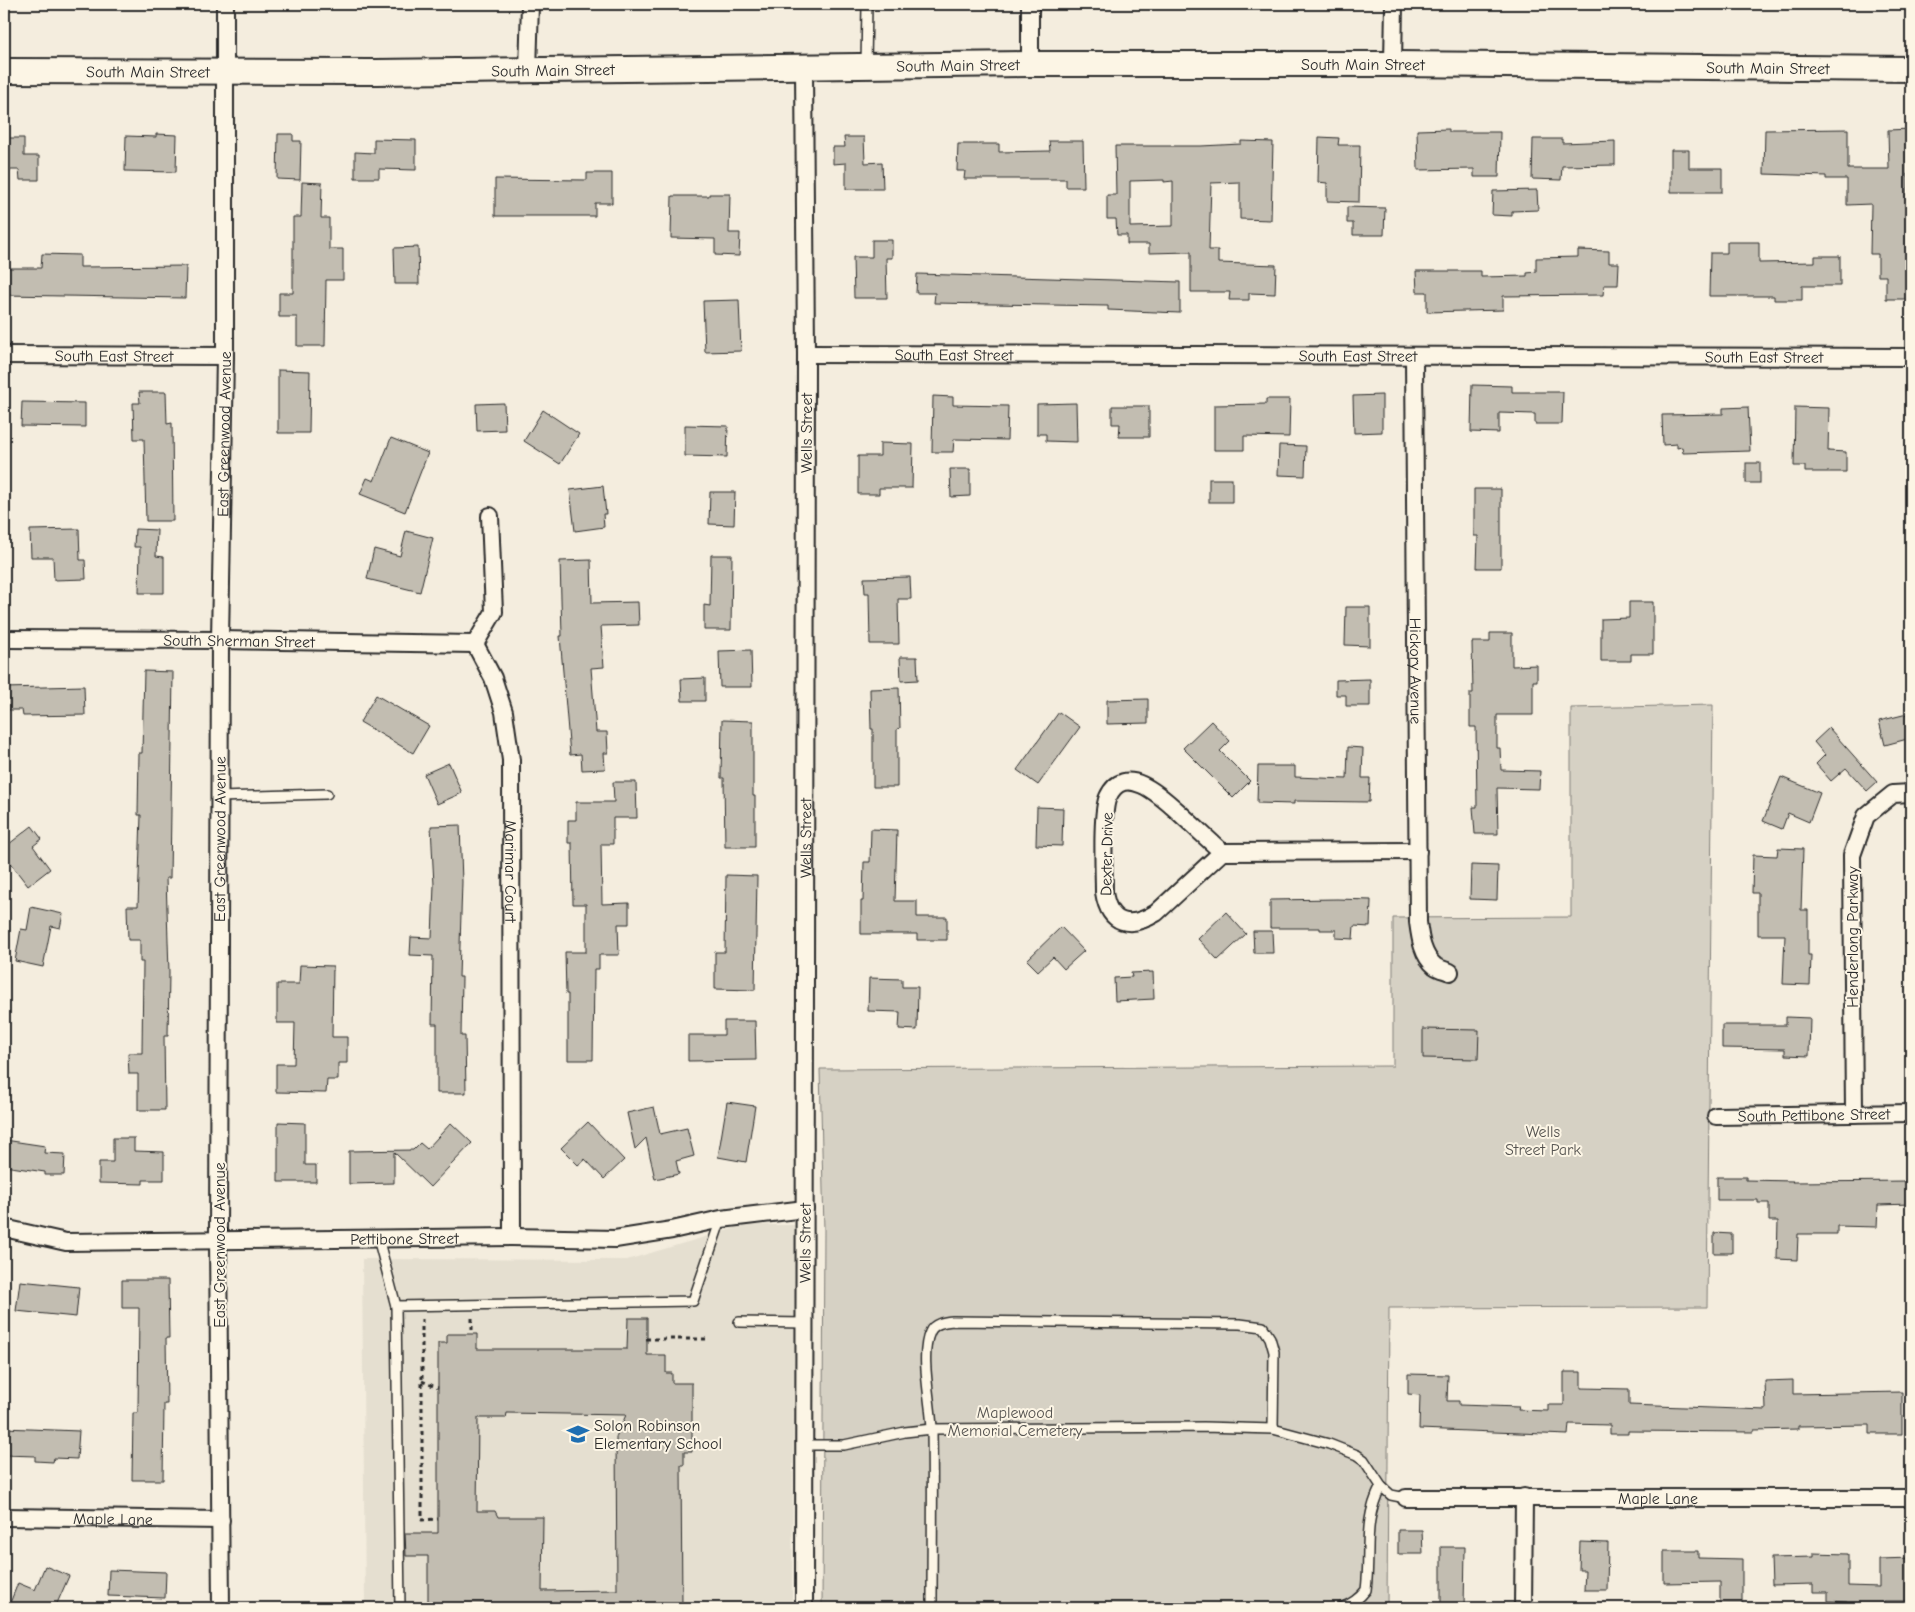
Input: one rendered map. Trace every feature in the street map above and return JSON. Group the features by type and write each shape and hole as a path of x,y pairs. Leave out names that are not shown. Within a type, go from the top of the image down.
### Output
{"street":[{"name":"East Greenwood Avenue","path":"221,1608 218,1240 220,640 224,356 224,4"},
{"path":"528,71 530,4"},
{"path":"1030,4 1030,64"},
{"path":"1393,64 1394,4"},
{"name":"South Main Street","path":"4,71 528,71 1030,64 1393,64 1911,69"},
{"name":"Wells Street","path":"804,66 806,354 804,1608"},
{"name":"South East Street","path":"806,354 1911,357"},
{"name":"South East Street","path":"4,355 224,356"},
{"name":"Hickory Avenue","path":"1414,356 1420,937 1424,952 1435,966 1450,972"},
{"path":"475,644 494,612 490,516"},
{"name":"South Sherman Street","path":"4,639 475,644"},
{"name":"Marimar Court","path":"475,644 493,678 504,712 511,760 512,1237"},
{"name":"Dexter Drive","path":"1133,782 1152,789 1222,852 1156,913 1144,920 1134,923 1123,922 1114,916 1106,906 1104,892 1105,811 1108,798 1121,783 1133,782"},
{"name":"Henderlong Parkway","path":"1854,1114 1852,855 1866,816 1893,794 1911,793"},
{"path":"1222,852 1418,851"},
{"name":"South Pettibone Street","path":"1716,1116 1911,1113"},
{"name":"Pettibone Street","path":"4,1228 66,1242 512,1237 615,1239 721,1220 805,1209"},
{"path":"1523,1608 1524,1497"},
{"name":"Maple Lane","path":"1406,1498 1911,1498"},
{"name":"Maple Lane","path":"4,1517 221,1520"}],"lane":[{"path":"866,66 867,4"},
{"path":"219,797 327,794"},
{"path":"396,1306 693,1301 721,1220"},
{"path":"378,1238 396,1306 400,1608"},
{"path":"932,1608 932,1429 927,1384 926,1349 930,1332 938,1323 953,1321 1240,1324 1263,1327 1270,1338 1274,1352 1273,1429"},
{"path":"739,1322 805,1323"},
{"path":"805,1445 844,1445 905,1432 932,1429 1204,1427 1273,1429 1329,1444 1357,1455 1364,1460 1380,1486 1392,1495 1406,1498"},
{"path":"1341,1608 1360,1598 1366,1590 1370,1512 1380,1486"}],"path":[{"path":"422,1306 422,1520 438,1519"},
{"path":"646,1339 708,1339"},
{"path":"422,1381 438,1388"}],"shaded area":[{"name":"Solon Robinson Elementary School","path":"745,1225 795,1225 792,1608 365,1608 362,1259 627,1260"}],"green space":[{"path":"1713,705 1707,1307 1389,1308 1387,1608 822,1608 824,1230 820,1069 1393,1066 1393,918 1571,917 1571,708"}],"building":[{"path":"1449,129 1449,132 1500,132 1499,177 1474,177 1474,169 1418,170 1417,130"},
{"path":"1848,129 1848,169 1889,169 1888,130 1911,129 1911,174 1907,174 1908,247 1911,247 1911,299 1886,299 1886,276 1878,276 1878,254 1870,254 1871,204 1847,205 1847,179 1826,179 1826,176 1764,174 1765,130"},
{"path":"156,134 177,135 176,172 125,171 126,136 156,137"},
{"path":"278,134 293,134 293,141 301,141 300,180 277,179"},
{"path":"844,137 864,137 865,163 882,162 883,189 846,189 846,163 833,164 833,147 845,147"},
{"path":"1319,137 1339,138 1338,145 1360,145 1359,202 1327,201 1327,183 1318,182"},
{"path":"4,138 24,138 24,156 39,156 39,180 20,180 19,170 4,170"},
{"path":"374,139 416,140 416,170 379,169 379,178 355,178 355,152 374,153"},
{"path":"1533,139 1562,139 1562,143 1615,141 1615,165 1562,166 1561,180 1532,179"},
{"path":"1049,141 1083,141 1084,187 1066,187 1066,179 964,179 965,171 957,171 958,144 999,144 999,152 1050,151"},
{"path":"1241,141 1273,142 1271,220 1240,219 1240,182 1211,183 1209,250 1218,250 1218,263 1276,265 1275,294 1249,293 1249,300 1229,300 1230,292 1191,292 1191,252 1149,253 1149,244 1127,244 1127,235 1117,235 1116,219 1107,219 1107,195 1116,195 1115,146 1241,144","holes":["1164,180 1164,182 1173,181 1173,226 1130,227 1130,181"]},
{"path":"1671,150 1689,150 1689,168 1722,168 1722,192 1671,192"},
{"path":"587,173 612,173 612,203 595,203 595,216 495,216 495,179 587,180"},
{"path":"302,182 322,183 321,218 329,218 329,249 343,249 343,280 326,280 325,346 297,346 297,317 279,317 279,293 293,293 293,217 301,217"},
{"path":"1537,190 1538,210 1512,211 1512,216 1492,215 1493,191"},
{"path":"709,194 730,194 729,233 740,233 739,256 715,255 715,239 671,238 672,196 709,196"},
{"path":"1347,207 1385,208 1384,235 1353,235 1353,223 1347,223"},
{"path":"872,240 892,240 892,258 886,258 887,298 854,298 853,257 872,257"},
{"path":"1727,242 1759,242 1759,263 1815,262 1815,256 1840,256 1840,286 1802,286 1802,300 1774,300 1774,296 1709,296 1710,253 1727,253"},
{"path":"418,247 419,284 395,284 394,248"},
{"path":"1578,250 1609,251 1609,263 1619,263 1618,285 1604,285 1603,295 1503,296 1503,310 1427,312 1427,292 1417,292 1416,271 1481,271 1481,277 1527,276 1527,273 1536,272 1536,258 1578,257"},
{"path":"42,254 80,255 80,267 186,266 185,298 4,295 4,268 41,268"},
{"path":"917,274 1180,282 1180,313 1108,310 1108,306 934,303 935,293 916,293"},
{"path":"739,300 741,351 705,352 703,301"},
{"path":"278,370 310,371 309,433 278,433"},
{"path":"1472,385 1512,386 1512,392 1563,392 1562,424 1535,424 1535,414 1499,413 1499,433 1471,432"},
{"path":"139,392 166,392 167,424 172,423 173,521 146,521 144,439 134,439 133,403 140,403"},
{"path":"1382,395 1382,432 1354,433 1353,396"},
{"path":"933,396 953,397 953,405 1008,406 1007,440 954,439 953,452 932,452"},
{"path":"1266,399 1290,399 1289,437 1244,436 1244,450 1214,450 1214,405 1266,404"},
{"path":"22,402 85,403 85,427 21,426"},
{"path":"504,403 505,430 477,431 476,404"},
{"path":"1076,403 1077,442 1046,441 1046,434 1037,434 1037,404"},
{"path":"1112,406 1149,406 1149,437 1119,437 1120,424 1112,424"},
{"path":"1748,407 1750,451 1683,453 1682,447 1677,448 1677,444 1663,445 1662,415 1723,414 1723,408"},
{"path":"1795,407 1829,408 1828,451 1846,452 1846,472 1805,472 1805,466 1794,466"},
{"path":"543,410 579,434 560,464 524,441"},
{"path":"685,425 728,426 727,457 685,456"},
{"path":"391,438 428,453 405,512 360,494 367,478 374,481"},
{"path":"880,443 913,444 912,488 879,488 879,494 858,494 858,456 880,456"},
{"path":"1279,445 1306,446 1305,476 1278,475"},
{"path":"1746,463 1760,463 1760,483 1746,483"},
{"path":"950,469 970,469 970,496 951,497"},
{"path":"1209,479 1232,479 1232,502 1209,502"},
{"path":"603,486 606,514 603,514 604,527 575,531 570,490"},
{"path":"1474,489 1501,489 1501,568 1477,568 1478,536 1474,536"},
{"path":"710,492 735,492 734,525 709,524"},
{"path":"79,529 80,560 85,560 86,579 54,580 53,557 31,557 30,530"},
{"path":"135,529 157,530 156,556 164,557 164,593 139,593 140,547 134,547"},
{"path":"406,531 433,538 420,592 367,579 374,549 400,556"},
{"path":"711,555 732,555 731,630 704,630 704,605 710,606"},
{"path":"591,560 592,603 638,602 639,625 601,626 604,667 591,668 596,732 607,732 608,753 604,753 605,769 582,770 581,754 570,755 560,636 562,636 560,561"},
{"path":"910,577 911,599 898,599 899,644 870,644 869,593 865,593 864,578"},
{"path":"1629,602 1653,602 1653,654 1631,654 1631,661 1601,661 1601,619 1629,618"},
{"path":"1346,607 1370,607 1370,646 1345,645"},
{"path":"1490,633 1512,633 1512,666 1537,665 1537,681 1533,681 1533,715 1497,715 1497,748 1500,748 1501,770 1540,771 1539,789 1497,788 1498,834 1475,834 1473,807 1477,807 1476,727 1470,727 1470,693 1473,693 1472,642 1490,642"},
{"path":"751,650 752,687 720,687 719,651"},
{"path":"900,657 917,657 918,680 901,681"},
{"path":"144,671 173,672 170,878 166,878 169,972 168,1036 164,1036 165,1110 138,1110 138,1074 129,1074 128,1053 142,1053 143,962 140,962 140,940 128,940 127,906 138,906 141,815 138,815 139,753 142,753"},
{"path":"705,678 705,701 682,701 681,679"},
{"path":"1370,679 1370,706 1346,706 1346,695 1336,695 1336,680"},
{"path":"84,686 85,715 23,716 22,710 4,710 4,688"},
{"path":"899,688 900,728 897,729 897,787 873,787 873,729 871,729 870,689"},
{"path":"376,695 429,726 413,753 360,722"},
{"path":"1148,699 1148,723 1107,724 1107,700"},
{"path":"1059,712 1080,727 1038,785 1017,770"},
{"path":"1911,713 1911,738 1885,745 1879,721"},
{"path":"722,720 753,721 755,847 725,847 724,778 721,778"},
{"path":"1211,721 1230,741 1220,751 1250,781 1233,798 1183,748"},
{"path":"1829,728 1877,782 1867,791 1846,768 1831,781 1816,764 1825,755 1814,742"},
{"path":"1348,747 1363,748 1362,778 1370,778 1369,802 1294,801 1294,804 1257,803 1258,766 1295,766 1295,777 1347,779"},
{"path":"449,763 462,793 437,804 424,774"},
{"path":"1781,777 1820,793 1809,822 1788,813 1782,829 1763,821"},
{"path":"613,782 636,782 637,818 613,818 613,844 601,844 602,904 629,903 629,924 618,924 619,955 599,955 599,969 594,969 593,1060 568,1060 568,994 566,994 565,952 586,952 586,904 573,904 572,843 568,843 568,820 576,820 576,802 614,802"},
{"path":"1037,807 1063,808 1062,846 1036,845"},
{"path":"460,825 462,882 459,977 462,977 461,1036 465,1036 466,1093 437,1093 437,1024 432,1024 433,956 410,955 411,937 432,938 434,885 431,826"},
{"path":"32,826 42,839 33,846 50,869 28,886 4,855 4,848"},
{"path":"871,829 897,830 895,901 917,901 917,917 947,917 947,940 917,940 917,934 861,934 864,862 870,862"},
{"path":"1778,848 1803,849 1801,910 1808,910 1808,955 1811,955 1810,985 1783,984 1785,935 1758,935 1758,893 1752,893 1753,855 1777,856"},
{"path":"1471,865 1498,866 1497,900 1470,899"},
{"path":"726,875 757,876 755,990 715,989 715,952 725,952"},
{"path":"1270,900 1371,900 1370,927 1354,926 1353,939 1336,938 1336,930 1320,930 1320,928 1270,928"},
{"path":"31,907 63,914 60,928 51,926 43,967 15,961 21,929 27,930"},
{"path":"1226,912 1246,934 1218,960 1198,939"},
{"path":"1061,927 1084,951 1064,969 1053,957 1038,971 1027,960"},
{"path":"1253,931 1272,931 1273,953 1254,953"},
{"path":"300,965 333,966 332,1037 347,1037 347,1063 338,1063 338,1080 327,1080 326,1093 276,1092 276,1064 294,1064 295,1023 277,1023 277,984 299,984"},
{"path":"1153,972 1154,999 1115,1001 1114,978 1132,977 1131,973"},
{"path":"869,978 902,979 902,987 918,987 917,1030 899,1029 900,1012 868,1011"},
{"path":"1786,1017 1810,1018 1809,1056 1785,1055 1785,1049 1722,1048 1722,1025 1786,1025"},
{"path":"724,1021 755,1021 756,1060 688,1061 688,1035 724,1035"},
{"path":"1423,1029 1479,1030 1478,1059 1423,1058"},
{"path":"727,1102 755,1106 746,1162 718,1157"},
{"path":"654,1107 660,1134 687,1128 694,1156 676,1161 679,1174 655,1179 646,1138 635,1149 627,1113"},
{"path":"278,1122 305,1123 305,1165 316,1165 316,1182 278,1182"},
{"path":"588,1122 624,1160 604,1179 585,1159 578,1165 561,1148"},
{"path":"451,1123 472,1143 430,1187 394,1152 394,1183 349,1184 349,1151 413,1150 420,1143 427,1149"},
{"path":"113,1138 134,1138 134,1151 164,1152 164,1180 143,1180 143,1184 99,1183 99,1162 113,1162"},
{"path":"5,1140 45,1146 44,1153 65,1154 64,1175 45,1175 45,1172 4,1166"},
{"path":"1717,1177 1746,1177 1746,1180 1792,1182 1911,1181 1911,1204 1878,1205 1877,1227 1837,1226 1837,1234 1798,1234 1797,1260 1777,1259 1778,1221 1769,1221 1769,1203 1758,1203 1758,1200 1717,1200"},
{"path":"1714,1233 1732,1234 1732,1253 1714,1253"},
{"path":"122,1280 168,1280 169,1338 166,1338 167,1404 164,1404 163,1480 132,1480 133,1413 138,1413 139,1308 122,1308"},
{"path":"20,1281 79,1287 76,1317 16,1311"},
{"name":"Solon Robinson Elementary School","path":"628,1318 647,1318 647,1355 666,1355 666,1373 672,1373 672,1383 692,1383 692,1452 684,1452 684,1465 681,1465 682,1608 428,1608 428,1556 406,1556 405,1533 438,1533 438,1343 447,1343 447,1334 477,1334 477,1349 627,1349","holes":["507,1413 626,1415 616,1437 617,1590 542,1591 543,1517 498,1517 495,1511 477,1511 478,1418 506,1418"]},
{"path":"1564,1372 1581,1372 1581,1388 1629,1389 1629,1405 1766,1410 1765,1381 1793,1380 1793,1394 1902,1392 1902,1434 1870,1434 1870,1425 1798,1426 1798,1429 1754,1430 1754,1432 1628,1431 1628,1434 1610,1434 1610,1425 1569,1424 1568,1435 1419,1429 1420,1395 1408,1394 1408,1374 1448,1375 1447,1401 1459,1401 1459,1405 1519,1407 1518,1410 1548,1411 1548,1405 1564,1405"},
{"path":"4,1428 79,1431 77,1459 54,1458 53,1462 35,1461 35,1456 4,1455"},
{"path":"1398,1530 1422,1530 1423,1554 1398,1554"},
{"path":"1580,1542 1608,1543 1607,1590 1584,1590 1585,1570 1579,1570"},
{"path":"1441,1547 1465,1547 1464,1608 1441,1608"},
{"path":"1664,1551 1698,1551 1698,1558 1742,1559 1742,1608 1720,1608 1720,1582 1664,1583"},
{"path":"1813,1553 1848,1554 1848,1586 1879,1587 1879,1559 1911,1558 1911,1601 1884,1601 1884,1608 1847,1606 1847,1602 1828,1601 1828,1592 1813,1592 1813,1584 1772,1585 1771,1558 1813,1557"},
{"path":"45,1566 69,1576 55,1608 8,1608 18,1583 35,1590"},
{"path":"109,1570 166,1572 165,1598 108,1596"}],"place":[{"name":"Solon Robinson Elementary School","path":"578,1434"}],"park label":[{"name":"Wells Street Park","path":"1543,1140"},
{"name":"Maplewood Memorial Cemetery","path":"1015,1421"}]}
